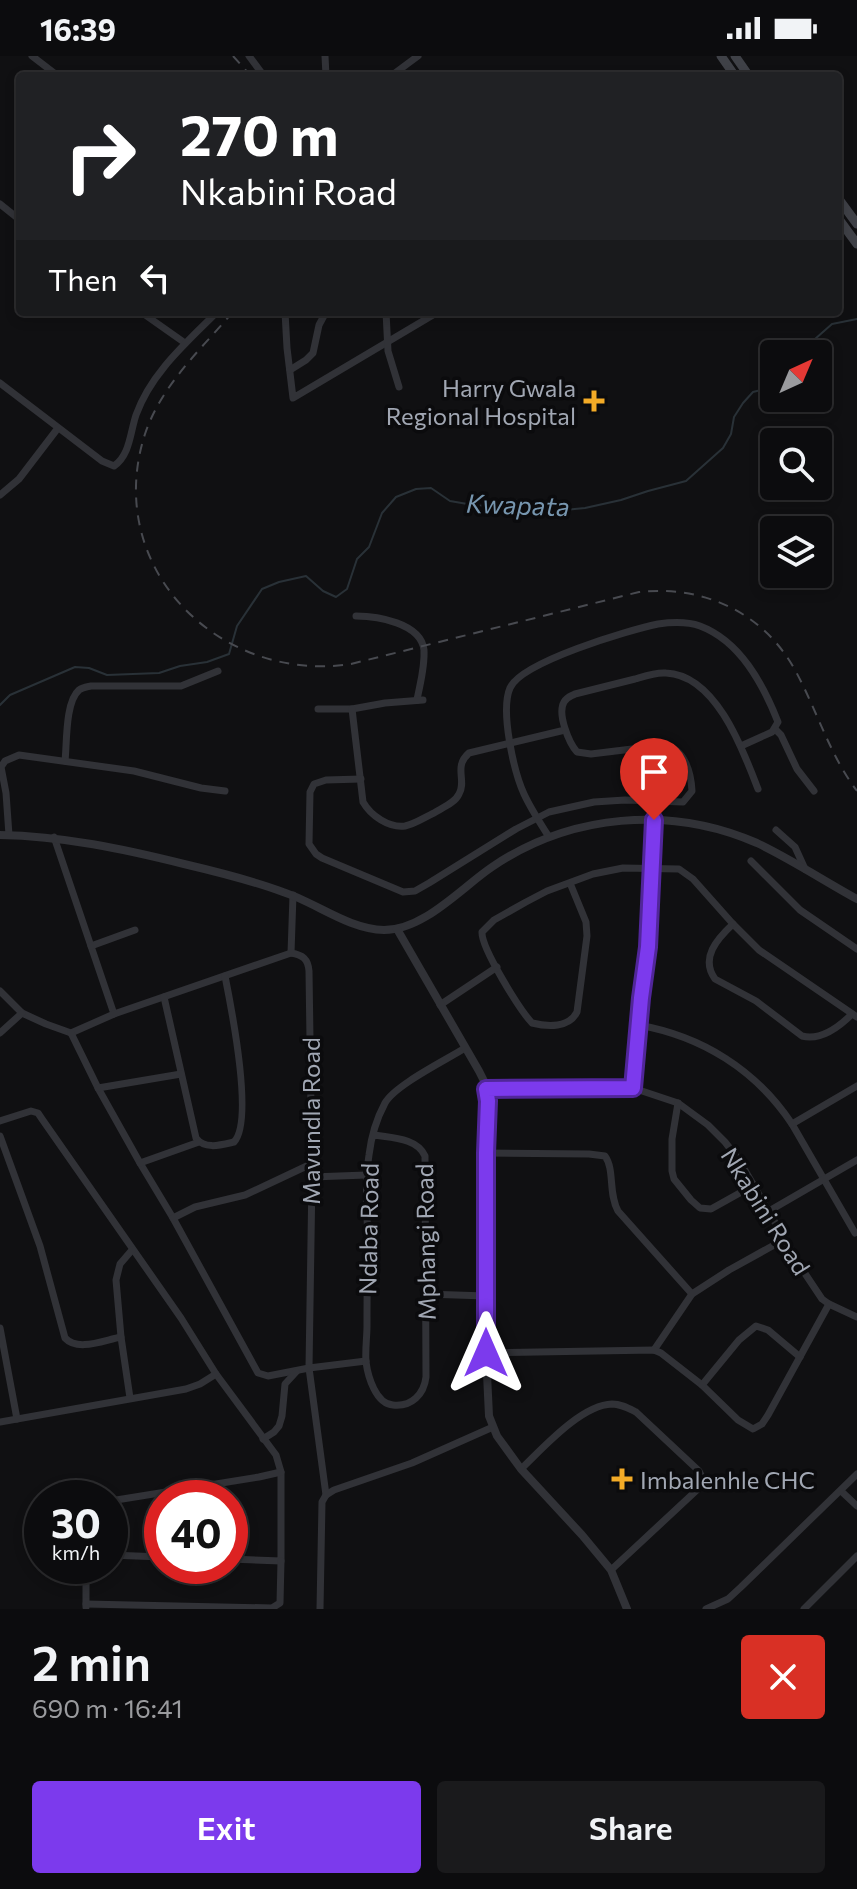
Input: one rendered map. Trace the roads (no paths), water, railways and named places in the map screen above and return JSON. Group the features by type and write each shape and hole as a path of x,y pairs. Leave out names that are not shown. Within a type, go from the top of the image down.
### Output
{"main road":[{"path":"842,203 857,224"},
{"path":"842,223 857,244"}],"street":[{"path":"32,56 53,72"},
{"path":"396,72 418,56"},
{"path":"0,204 16,217"},
{"path":"147,316 185,343"},
{"path":"0,383 108,465 114,466 126,452 134,419 146,392 185,343 213,316"},
{"path":"285,316 293,398 431,316"},
{"path":"290,370 313,353 324,316"},
{"path":"386,316 387,342 399,387"},
{"path":"0,495 19,479 58,428"},
{"path":"318,709 352,709 420,700 424,651 419,638 406,627 368,616 356,616"},
{"path":"549,837 522,788 511,744 506,700 513,682 522,674 581,647 643,628 674,622 702,626 741,656 757,676 778,722 775,729 763,737 741,746"},
{"path":"65,761 70,710 73,698 82,688 181,686 218,671"},
{"path":"361,779 326,780 314,784 310,792 309,844 322,858 403,892 415,891 549,812 594,802 679,803 692,791 690,774 681,754 670,746 582,753 574,750 565,730 562,709 568,697 665,673 682,676 701,689 716,705 741,746 758,789"},
{"path":"352,709 363,802 372,813 397,826 410,825 445,807 459,795 461,765 466,755 565,730"},
{"path":"775,729 797,769 814,791"},
{"path":"225,791 134,771 19,755 5,761 1,767 6,793 4,835 54,837 132,851 227,875 293,895 373,929 409,926 453,898 492,867 549,837 590,824 622,820 654,820 726,832 756,843 857,899"},
{"path":"633,1088 648,947 654,820"},
{"path":"776,830 795,847 806,871"},
{"path":"54,837 114,1014"},
{"path":"751,861 800,910 857,949"},
{"path":"570,883 586,922 587,936 578,1004 573,1019 564,1024 532,1023 482,940 482,932 494,920 526,902 570,883 623,868 671,868 686,872 759,950 855,1015 808,1038 756,1001 715,979 710,968 713,947 733,924"},
{"path":"0,991 22,1013 71,1033 114,1014 291,953 293,895"},
{"path":"397,929 479,1071 486,1089 486,1353 488,1403 493,1427 521,1469 611,1570 627,1609"},
{"path":"91,946 135,930"},
{"name":"Mavundla Road","path":"291,953 303,957 309,971 312,1177 309,1368 326,1495 322,1502 320,1609"},
{"path":"440,1005 497,967"},
{"path":"164,997 196,1138 207,1146 234,1142 240,1135 239,1044 225,976"},
{"path":"0,1033 22,1013"},
{"path":"638,1025 677,1034 715,1050 759,1083 792,1124 855,1233"},
{"path":"71,1033 98,1088 258,1373 268,1376 366,1361"},
{"name":"Ndaba Road","path":"385,1403 376,1392 366,1361 366,1175 374,1135 390,1097 465,1048"},
{"path":"98,1088 181,1074"},
{"path":"792,1124 857,1086"},
{"name":"Nkabini Road","path":"486,1089 633,1088 678,1103 708,1125 739,1160 818,1293 829,1304 857,1317"},
{"path":"678,1103 672,1139 672,1171 674,1179 691,1200 700,1208 711,1209 754,1185"},
{"path":"0,1121 31,1111 38,1113 181,1318 216,1374 276,1455 281,1472 280,1603 272,1608 86,1607 86,1584"},
{"name":"Mphangi Road","path":"374,1135 412,1142 422,1148 425,1156 425,1388 408,1403 385,1403"},
{"path":"0,1136 40,1246 65,1338 77,1345 121,1337"},
{"path":"140,1163 199,1142"},
{"path":"486,1153 605,1156 609,1162 612,1198 618,1211 692,1294"},
{"path":"769,1211 857,1160"},
{"path":"173,1218 195,1207 245,1195 311,1164"},
{"path":"312,1177 366,1175"},
{"path":"654,1350 692,1294 785,1239"},
{"path":"130,1398 116,1280 120,1264 132,1250"},
{"path":"426,1294 486,1296"},
{"path":"486,1353 654,1350 702,1385 748,1428 758,1428 829,1304"},
{"path":"702,1385 739,1340 756,1326 768,1330 800,1357"},
{"path":"0,1328 17,1419"},
{"path":"263,1439 279,1426 285,1384 298,1371"},
{"path":"0,1422 186,1389 216,1374"},
{"path":"521,1469 578,1418 610,1404 636,1412 699,1471 702,1477 698,1489 611,1570"},
{"path":"326,1495 412,1463 493,1427"},
{"path":"128,1498 281,1472"},
{"path":"706,1609 728,1599 857,1474"},
{"path":"841,1491 857,1506"},
{"path":"804,1609 857,1556"},
{"path":"248,1560 281,1561"}],"waterway":[{"name":"Kwapata","path":"814,340 832,324 857,319"},
{"name":"Kwapata","path":"0,705 10,695 75,667 89,668 107,675 159,673 229,654 237,626 262,589 306,576 323,591 336,597 347,589 357,559 369,547 382,513 396,497 416,489 431,488 450,501 479,506 512,499 536,509 554,511 621,500 686,481 723,448 731,434 734,417 753,392 760,390"}],"railway":[{"path":"233,56 247,72"},
{"path":"229,316 183,369 161,400 145,434 136,483 140,529 156,570 182,606 216,635 257,655 302,665 351,664 639,592 663,591 708,598 748,618 782,650 857,791"}],"place":[{"name":"Harry Gwala Regional Hospital","path":"594,401"},
{"name":"Imbalenhle CHC","path":"622,1479"}]}
